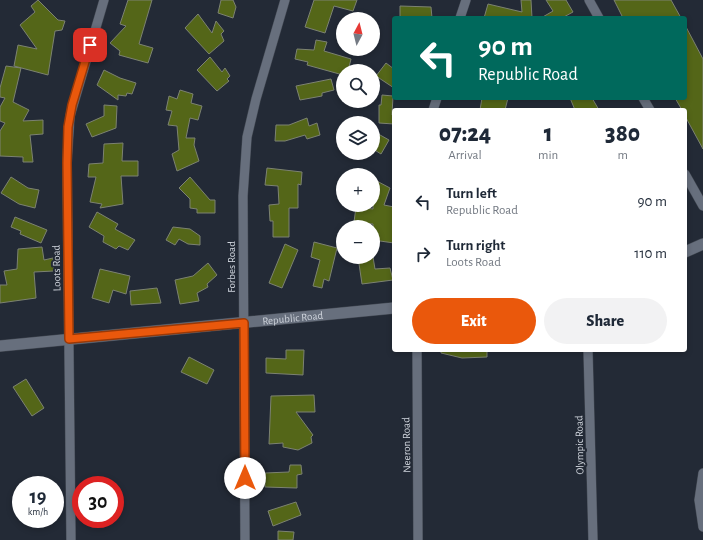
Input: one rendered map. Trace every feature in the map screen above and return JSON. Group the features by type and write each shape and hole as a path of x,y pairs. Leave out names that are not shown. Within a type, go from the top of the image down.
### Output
{"main road":[{"path":"687,251 703,244"},
{"name":"Republic Road","path":"0,346 392,308"}],"street":[{"name":"Loots Road","path":"71,540 67,163 68,127 72,105 104,0"},
{"name":"Forbes Road","path":"245,540 243,196 247,137 256,99 286,0"},
{"path":"461,16 466,0"},
{"path":"589,0 598,16"},
{"path":"687,178 703,206"},
{"name":"Neeron Road","path":"417,352 418,540"},
{"name":"Olympic Road","path":"588,352 593,540"},
{"path":"703,473 700,500 703,527"}],"building":[{"path":"38,0 58,20 65,21 62,30 55,31 48,75 14,66 18,45 37,49 20,25 35,12 31,6"},
{"path":"128,0 152,0 139,44 153,48 148,63 119,55 120,51 110,43 126,26 120,24"},
{"path":"221,0 233,0 236,7 233,18 218,13"},
{"path":"314,0 357,0 353,11 334,6 325,33 305,27"},
{"path":"521,0 531,0 532,16 485,16 488,4 522,12"},
{"path":"546,0 566,0 573,12 566,16 544,16 553,11"},
{"path":"614,0 671,0 680,16 622,16"},
{"path":"400,6 431,7 432,16 400,16"},
{"path":"198,14 212,33 216,21 224,31 221,34 224,41 209,54 185,28"},
{"path":"687,29 703,59 703,149 687,120 687,108 681,108 676,100 687,100"},
{"path":"316,40 327,42 324,51 336,55 336,56 351,59 350,64 336,64 336,73 307,65 308,62 295,59 297,49 314,50"},
{"path":"210,57 222,72 225,68 230,76 227,79 229,81 217,91 197,70"},
{"path":"386,63 392,68 392,87 380,79 380,71"},
{"path":"6,66 21,68 13,102 29,110 23,121 43,120 43,134 30,135 33,162 23,162 23,157 0,156 0,131 5,123 0,121 0,107 5,98 0,97 0,88"},
{"path":"104,70 120,78 136,83 132,94 127,93 126,96 118,95 118,100 97,85"},
{"path":"331,79 334,90 322,93 322,96 300,100 296,86"},
{"path":"180,90 193,94 191,103 202,106 198,120 190,118 186,138 195,138 194,145 199,161 177,171 172,154 179,150 177,126 168,125 172,111 166,110 169,96 177,99"},
{"path":"382,95 392,96 392,124 380,123 380,105"},
{"path":"482,100 508,100 506,108 480,108"},
{"path":"571,100 593,100 598,108 574,108"},
{"path":"104,105 117,106 116,128 92,137 86,124 104,116"},
{"path":"307,118 309,126 317,123 320,135 307,139 305,135 285,141 275,141 276,125 289,125"},
{"path":"380,135 389,140 380,153"},
{"path":"123,143 122,161 138,161 138,176 121,176 123,204 100,208 102,204 90,202 96,177 88,177 89,164 103,163 104,144"},
{"path":"267,168 302,172 301,185 298,184 298,208 289,208 289,237 273,237 273,221 270,221 269,205 279,204 278,186 265,185"},
{"path":"11,177 28,188 39,190 35,208 19,204 1,193"},
{"path":"190,177 210,200 215,200 215,213 197,213 197,209 190,208 190,199 179,188"},
{"path":"380,183 390,188 384,205 392,207 392,243 380,241 380,220 354,220 355,212 380,212"},
{"path":"97,212 118,224 115,229 135,240 128,250 119,246 116,249 103,242 104,236 89,227"},
{"path":"15,217 47,230 41,243 20,234 21,231 11,227"},
{"path":"173,227 190,229 200,236 200,245 188,244 179,239 175,245 166,240"},
{"path":"314,242 336,248 329,281 324,279 322,288 313,286 320,260 311,257"},
{"path":"285,244 298,250 282,288 269,283"},
{"path":"42,247 44,260 53,258 54,271 34,272 36,298 0,303 0,285 7,285 4,271 17,269 18,249"},
{"path":"208,263 217,275 207,284 208,287 197,293 199,301 180,304 175,280 193,276"},
{"path":"359,264 374,264 375,269 390,268 392,280 362,284"},
{"path":"100,269 130,276 126,294 113,290 109,303 92,298"},
{"path":"157,288 161,303 131,305 130,291"},
{"path":"286,350 304,350 303,375 266,373 266,358 286,359"},
{"path":"487,352 487,357 462,358 441,353"},
{"path":"189,357 214,370 207,384 181,372"},
{"path":"26,379 44,408 32,416 13,387"},
{"path":"314,395 315,412 296,412 313,435 311,437 312,443 298,450 283,447 283,443 269,444 271,396"},
{"path":"290,465 301,465 302,474 297,475 297,488 265,487 265,473 289,472"},
{"path":"296,502 301,515 273,526 268,511"},
{"path":"278,531 294,532 293,540 278,540"}],"route":[{"path":"90,45 72,105 68,127 69,339 244,323 245,478"}]}
